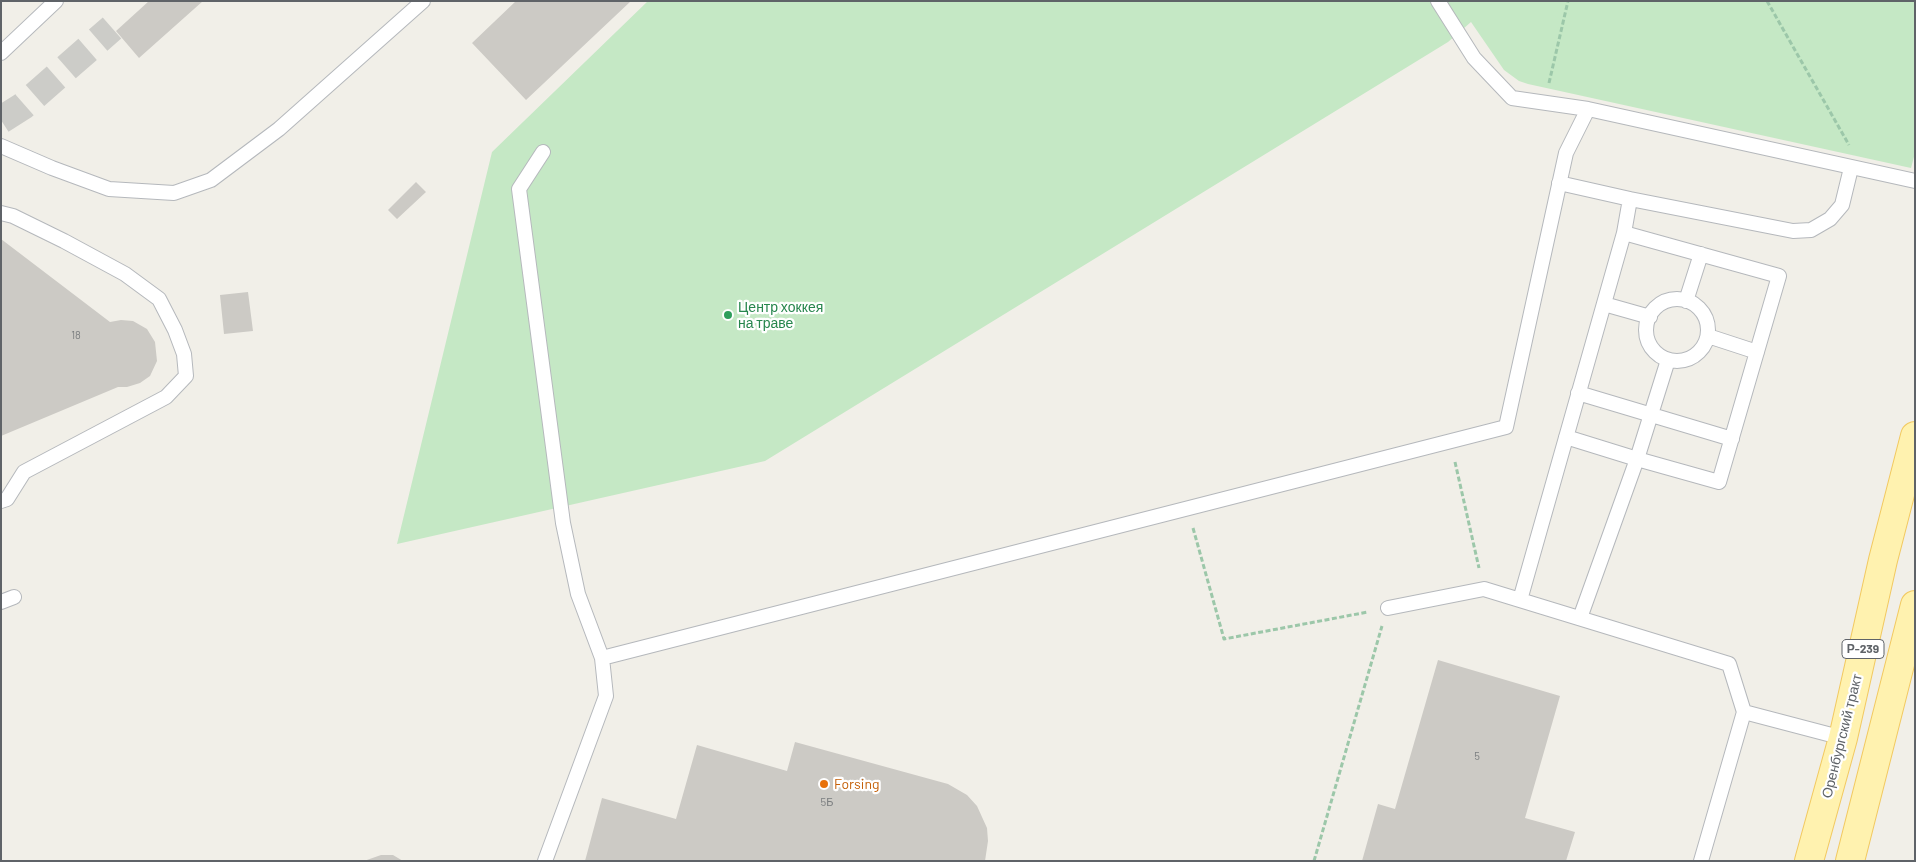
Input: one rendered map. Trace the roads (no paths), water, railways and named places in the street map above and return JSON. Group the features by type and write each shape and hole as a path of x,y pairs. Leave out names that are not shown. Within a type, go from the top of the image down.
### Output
{"main road":[{"name":"Оренбургский тракт","path":"1809,861 1843,738 1883,560 1915,436"},
{"name":"Р-239","path":"1850,861 1915,605"}],"lane":[{"path":"1,53 56,1"},
{"path":"1,146 52,168 109,189 174,193 211,180 279,129 422,1"},
{"path":"1438,1 1474,58 1512,98 1588,110 1915,181"},
{"path":"602,658 1506,427 1566,154 1588,110"},
{"path":"543,152 518,189 563,523 578,594 602,658 606,696 545,861"},
{"path":"1559,182 1630,199 1793,231 1811,230 1830,219 1842,205 1851,168"},
{"path":"1520,600 1624,232 1630,199"},
{"path":"1,213 13,216 64,241 125,274 159,299 176,330 184,354 186,376 166,397 24,472 7,499 1,502"},
{"path":"1566,436 1719,482 1779,276 1624,232"},
{"path":"1686,301 1701,254"},
{"path":"1672,299 1686,301 1704,313 1710,330 1704,348 1691,360 1673,362 1657,355 1647,340 1646,322 1656,307 1672,299"},
{"path":"1604,304 1650,317"},
{"path":"1708,336 1757,352"},
{"path":"1580,618 1637,458 1668,360"},
{"path":"1578,393 1732,439"},
{"path":"1388,608 1484,589 1729,664 1744,712 1702,861"},
{"path":"1,602 14,596"},
{"path":"1744,712 1843,738"}],"tunnel":[{"path":"1,120 23,106 112,28"}],"place":[{"name":"Центр хоккея на траве","path":"728,315"},
{"name":"Forsing","path":"824,784"}]}
